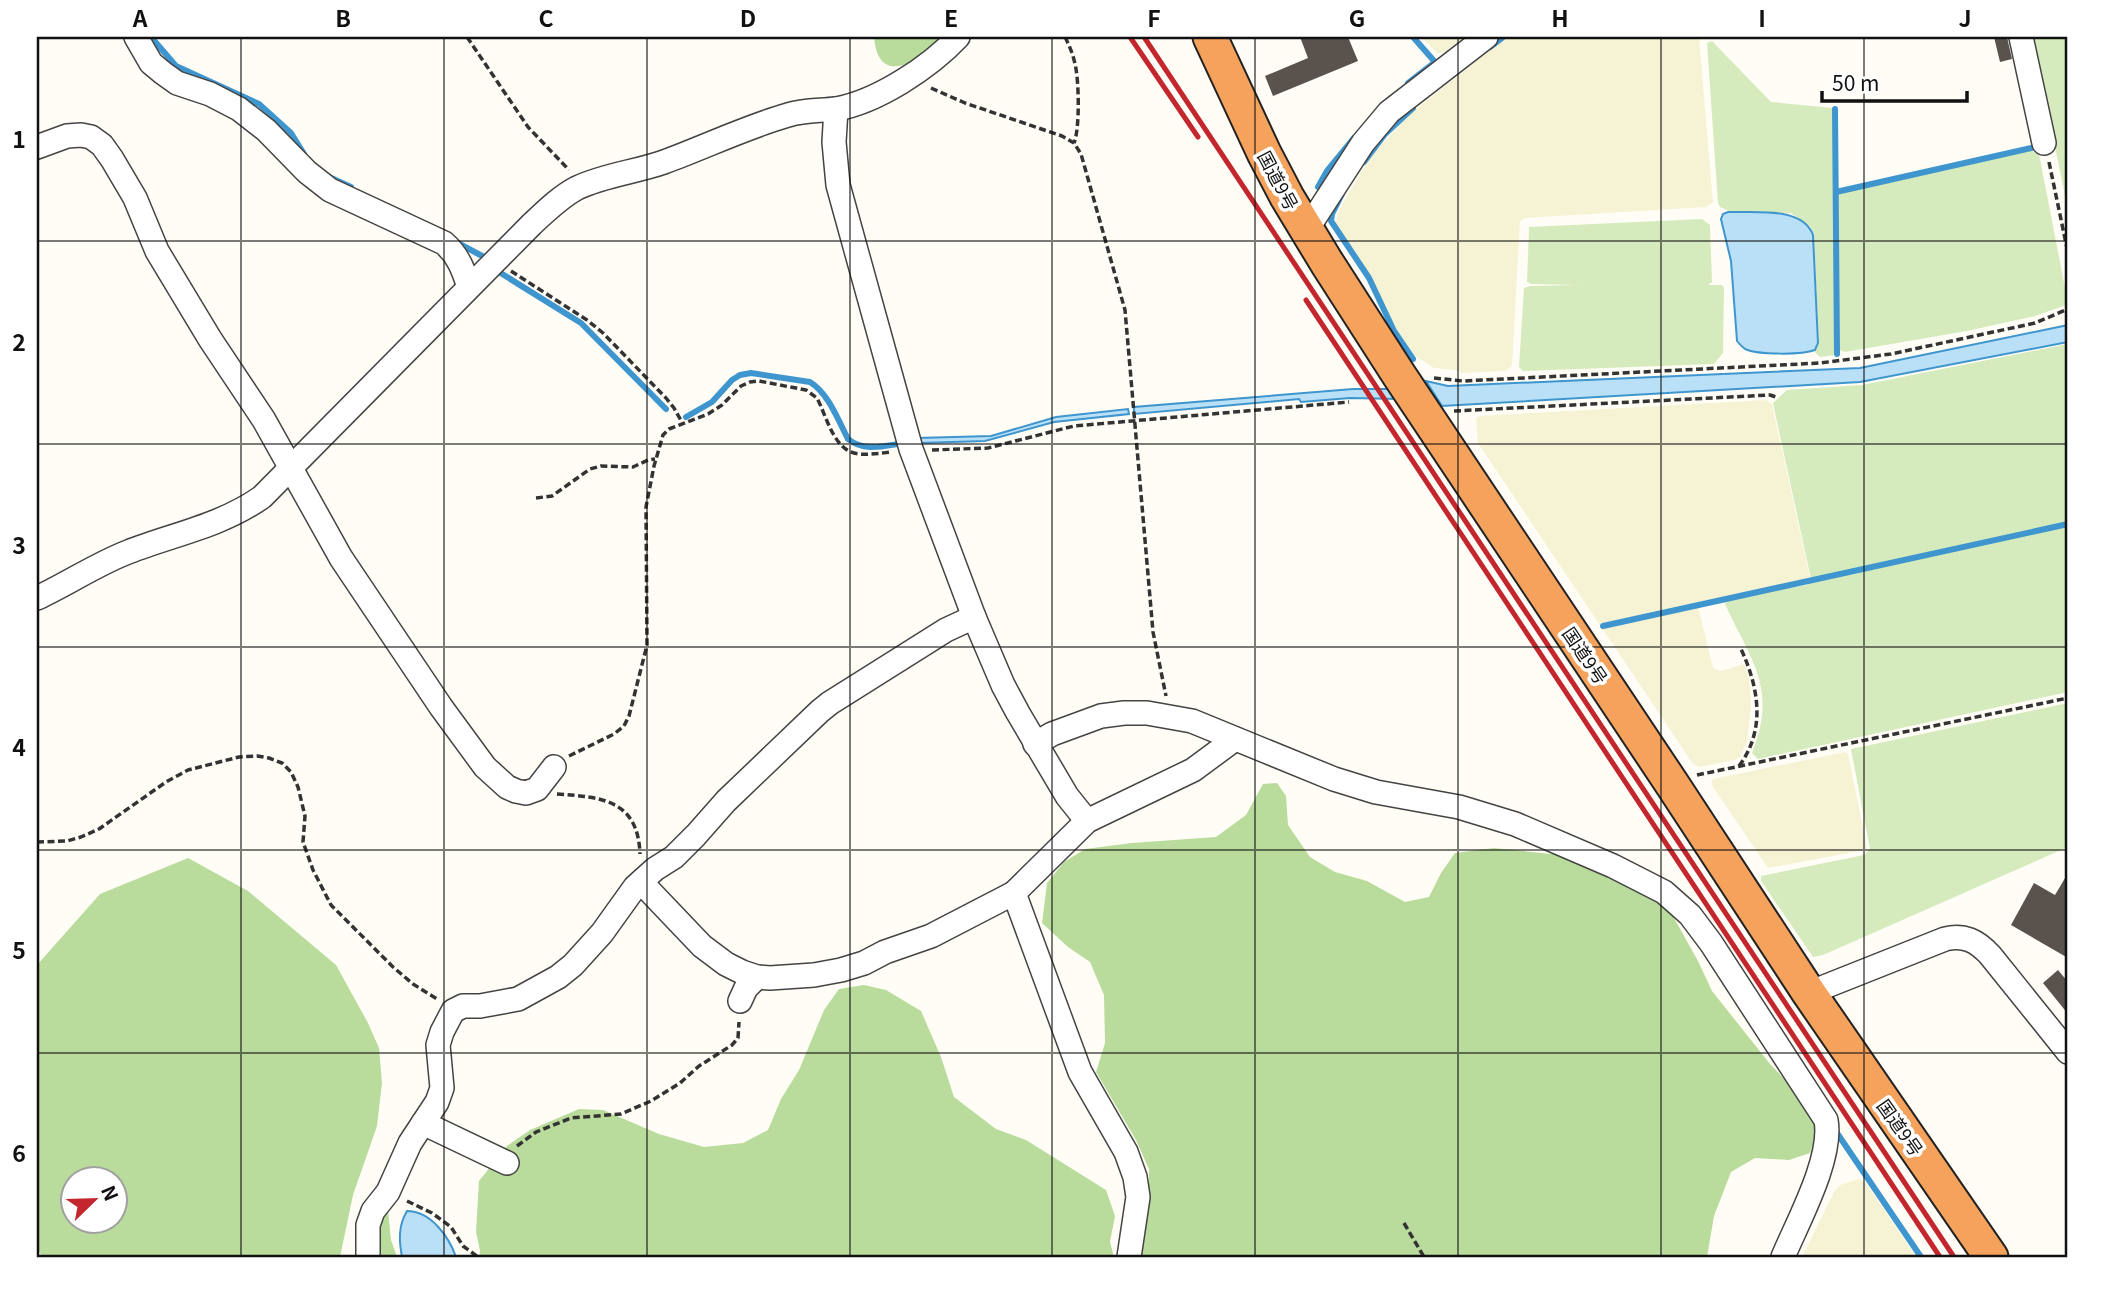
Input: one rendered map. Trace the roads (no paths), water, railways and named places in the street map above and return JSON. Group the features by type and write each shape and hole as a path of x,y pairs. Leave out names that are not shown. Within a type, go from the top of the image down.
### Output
{"highway":[{"name":"国道9号","path":"1210,37 1264,153 1306,231 1809,993 1992,1257"}],"street":[{"path":"135,37 151,63 163,73 177,83 210,94 239,109 266,130 307,172 330,190 453,250 469,287"},
{"path":"37,598 125,554 234,514 261,497 552,205 579,187 661,163 789,115 836,109 871,97 914,73 958,37"},
{"path":"1306,231 1363,143 1389,112 1486,37"},
{"path":"2021,37 2044,143"},
{"path":"836,109 834,142 838,185 911,449 974,617 1003,685 1067,796 1087,821"},
{"path":"37,147 67,136 81,135 102,145 125,180 171,276 264,420 341,558 441,707 485,767 497,779 516,791 533,792 554,768"},
{"path":"368,1257 368,1225 373,1210 388,1192 410,1143 437,1102 442,1088 438,1045 450,1017 458,1008 517,999 558,977 589,949 635,887 674,857 726,802 830,703 946,630 974,617"},
{"path":"1035,744 1052,734 1101,716 1124,713 1169,716 1192,721 1334,779 1376,792 1459,807 1495,817 1647,882 1678,902 1712,943 1826,1120 1828,1128 1819,1171 1785,1256"},
{"path":"641,882 702,946 726,964 757,977 814,975 864,963 885,952 931,936 1014,893 1087,821 1193,770 1235,739"},
{"path":"1014,893 1080,1072 1126,1152 1135,1177 1138,1197 1129,1257"},
{"path":"1809,993 1945,939 1964,938 1973,941 1990,955 2068,1052"},
{"path":"740,1000 746,988 757,977"},
{"path":"423,1123 505,1161"}],"water":[{"path":"1723,214 1789,215 1808,226 1813,235 1818,343 1815,350 1791,353 1760,352 1745,349 1737,341 1731,261 1721,219"},
{"path":"2068,325 2068,342 1860,382 1442,406 1426,381 1448,386 1860,368"},
{"path":"1353,389 1391,389 1398,399 1350,398 1301,402 1299,399 1134,414 1134,407"},
{"path":"1128,409 1129,414 1054,422 985,441 920,443 917,438 991,436 1056,417"},
{"path":"407,1211 424,1215 438,1226 456,1257 402,1257 400,1234"}],"waterway":[{"path":"151,37 176,66 259,104 291,133 304,154"},
{"path":"1408,83 1435,62 1413,37"},
{"path":"1490,47 1503,37"},
{"path":"1364,162 1385,134 1413,108"},
{"path":"1835,109 1837,354"},
{"path":"1318,187 1327,171 1354,138"},
{"path":"1836,192 2036,147"},
{"path":"329,177 351,187"},
{"path":"1342,194 1331,221 1369,278 1394,331 1413,359"},
{"path":"454,241 484,257"},
{"path":"499,272 581,323 666,409"},
{"path":"686,417 712,402 732,380 751,373 810,382 828,400 848,439 854,443 872,447 898,444"},
{"path":"1603,626 2068,524"},
{"path":"1837,1133 1921,1257"}],"railway":[{"path":"1130,37 1198,137"},
{"path":"1144,37 1954,1257"},
{"path":"1306,300 1940,1257"}]}
